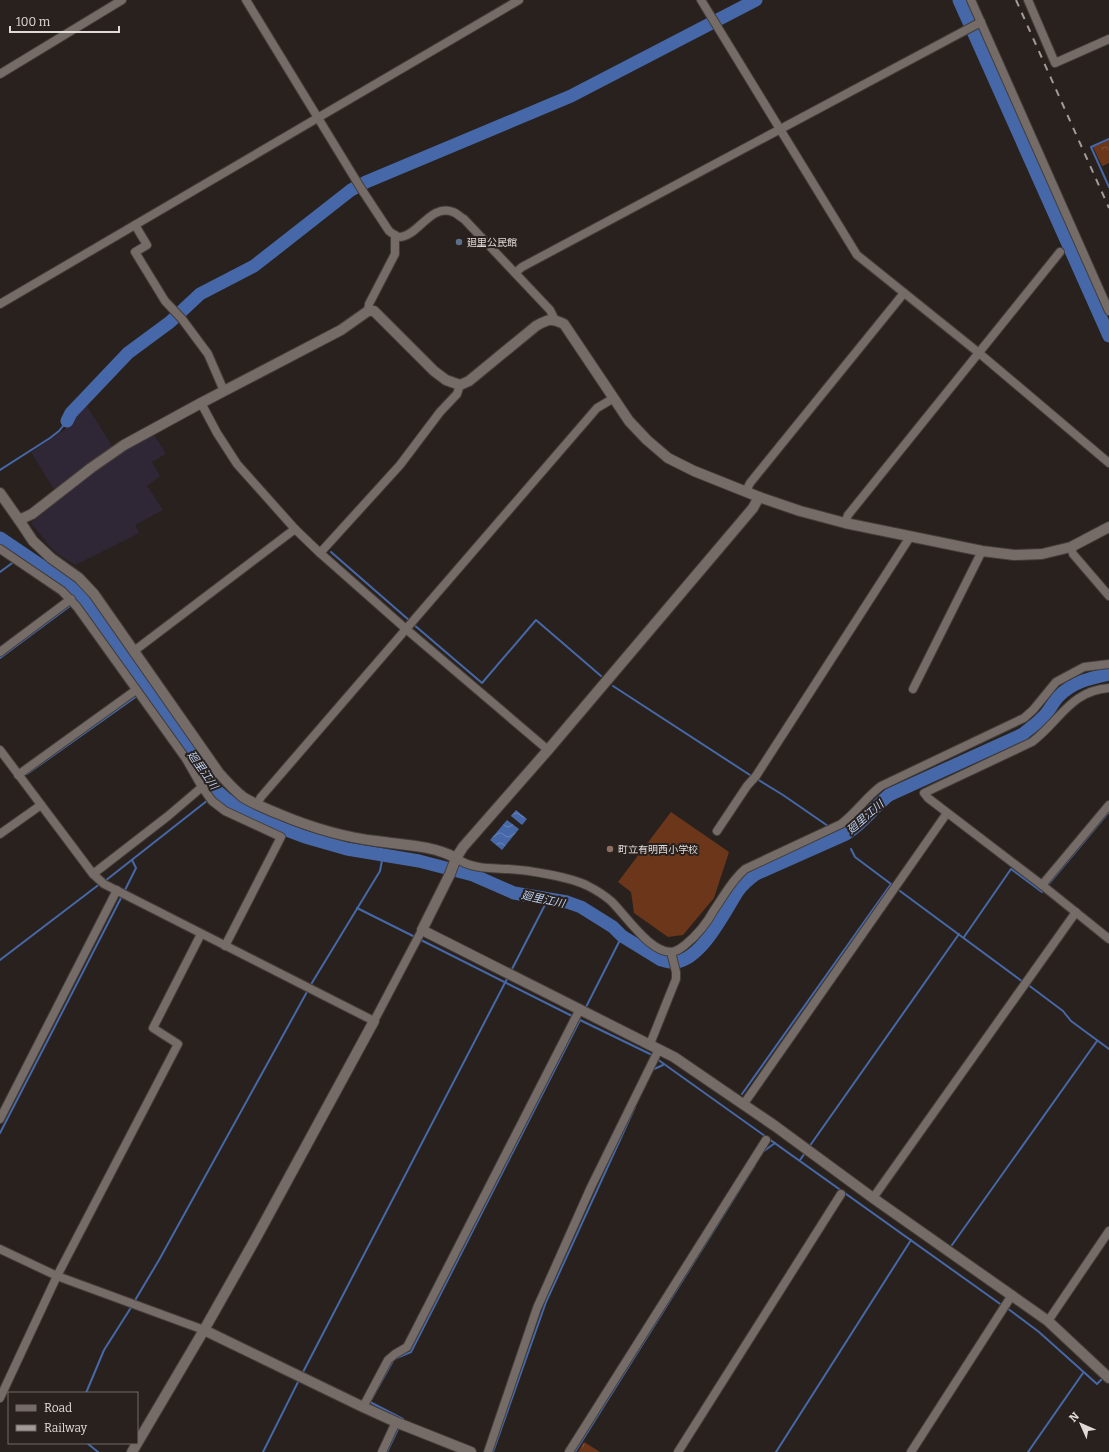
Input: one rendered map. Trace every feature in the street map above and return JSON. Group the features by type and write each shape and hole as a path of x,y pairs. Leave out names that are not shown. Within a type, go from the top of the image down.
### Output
{"street":[{"path":"0,74 122,0"},
{"path":"246,0 362,190 389,231 400,237 409,233 432,215 442,210 453,212 464,219 550,310 554,320"},
{"path":"0,304 519,0"},
{"path":"701,0 857,255 979,353 1109,463"},
{"path":"971,0 1109,311"},
{"path":"1028,0 1056,64 1109,39"},
{"path":"515,273 522,267 981,22"},
{"path":"135,225 147,245 135,252 165,302 182,319 208,354 224,391"},
{"path":"368,311 395,254 394,235"},
{"path":"845,523 848,515 1060,252"},
{"path":"746,492 750,483 904,293"},
{"path":"19,520 32,514 91,468 124,445 341,330 368,311 374,311 434,371 446,380 460,385 469,381 536,326 546,320 554,320 564,324 629,421 647,440 668,458 694,471 746,492 800,511 845,523 910,537 982,551 1014,555 1042,554 1071,548 1109,527"},
{"path":"320,553 400,465 440,412 457,394 460,385"},
{"path":"257,804 261,797 597,408 614,398"},
{"path":"201,403 217,433 237,464 294,529 320,553 410,625 548,750"},
{"path":"0,493 33,541 51,558 78,578 94,594 217,775 244,797 301,823 341,835 429,848 448,853 455,860 486,868 510,869 582,882 598,891 611,901 648,942 662,950 671,952 677,951 691,939 713,912 738,874 745,869 841,824 851,817 873,792 881,786 1024,718 1033,710 1056,682 1071,673 1084,667 1109,664"},
{"path":"138,1442 256,1238 419,936 450,874 455,860 463,847 548,750 753,508 759,497"},
{"path":"134,651 294,529"},
{"path":"717,831 754,778 910,537"},
{"path":"1071,548 1073,554 1109,596"},
{"path":"0,549 62,591 71,599 186,759 211,799 225,811 281,837 225,946"},
{"path":"913,689 982,551"},
{"path":"0,652 71,599"},
{"path":"1109,688 1084,694 1072,702 1044,733 1032,742 924,792 928,798 1044,886 1109,939"},
{"path":"18,775 138,693"},
{"path":"0,750 95,876 104,884 374,1021"},
{"path":"95,876 217,775"},
{"path":"0,834 40,805"},
{"path":"1044,886 1109,805"},
{"path":"743,1105 947,813"},
{"path":"0,1119 121,893"},
{"path":"873,1198 1076,912"},
{"path":"0,1398 57,1276 178,1044 153,1028 202,934"},
{"path":"419,936 509,974 654,1052 674,1056 1048,1321 1107,1377"},
{"path":"488,1452 537,1308 590,1187 654,1052 676,979 676,972 671,952"},
{"path":"363,1407 388,1360 407,1347 580,1013"},
{"path":"569,1452 766,1140"},
{"path":"678,1452 841,1194"},
{"path":"1048,1321 1109,1231"},
{"path":"0,1249 57,1276 204,1330 363,1407 471,1452"},
{"path":"911,1452 1012,1295"},
{"path":"382,1452 399,1423"}],"shaded area":[{"path":"85,403 117,454 153,433 166,454 152,462 160,476 147,486 163,510 135,525 139,533 75,565 54,551 31,523 60,499 31,452 66,429 73,414"}],"green space":[{"path":"1109,140 1109,163 1102,166 1093,147"},
{"path":"671,812 729,852 714,898 683,935 668,937 634,913 631,892 618,882"},
{"path":"584,1442 600,1452 578,1452"}],"water":[{"path":"516,810 527,819 522,825 511,816"},
{"path":"507,820 519,829 502,850 490,840"}],"waterway":[{"path":"67,421 71,413 128,353 170,322 200,294 254,266 351,190 366,182 571,96 756,0"},
{"path":"959,0 1109,336"},
{"path":"1109,139 1091,147 1109,187"},
{"path":"0,470 50,438 59,431 67,421"},
{"name":"廻里江川","path":"0,538 65,582 82,597 181,736 218,792 226,799 281,828 305,837 347,849 419,861 473,875 514,893 567,902 581,907 613,927 622,936 661,960 670,962 686,959 704,943 720,921 738,891 756,874 846,834 858,825 889,795 1023,734 1042,719 1064,691 1089,679 1109,674"},
{"path":"331,552 410,621"},
{"name":"廻里江川","path":"19,559 24,555"},
{"path":"0,572 15,561"},
{"name":"廻里江川","path":"78,600 82,597"},
{"path":"0,658 70,606"},
{"path":"413,624 482,683 536,620 601,676"},
{"path":"613,686 753,777"},
{"name":"廻里江川","path":"141,693 147,688"},
{"path":"27,774 137,696"},
{"path":"757,779 828,826"},
{"name":"廻里江川","path":"212,797 218,792"},
{"path":"105,881 208,800"},
{"path":"1047,886 1109,812"},
{"name":"廻里江川","path":"831,832 835,840"},
{"name":"廻里江川","path":"846,834 848,839"},
{"path":"851,849 855,857 891,884"},
{"path":"310,986 380,871 383,855"},
{"path":"124,892 136,868 132,860"},
{"path":"964,937 1011,869 1042,892 1044,889"},
{"path":"0,960 101,883"},
{"path":"742,1094 891,884"},
{"path":"900,891 1023,982"},
{"path":"0,1133 122,896"},
{"path":"511,971 548,899"},
{"path":"357,908 415,937"},
{"path":"809,1147 959,934"},
{"path":"585,1009 622,936"},
{"path":"419,939 574,1017"},
{"path":"302,1374 508,977"},
{"path":"1027,984 1063,1011 1071,1021 1109,1049"},
{"path":"134,1302 159,1260 308,990"},
{"path":"402,1421 403,1419 370,1402 394,1359 411,1352 580,1020 653,1056"},
{"path":"952,1245 1097,1041"},
{"path":"657,1059 1003,1306"},
{"path":"652,1070 663,1065"},
{"path":"493,1452 546,1302 635,1107"},
{"path":"764,1151 775,1143"},
{"path":"800,1160 805,1153"},
{"path":"575,1452 755,1165"},
{"path":"776,1452 911,1240"},
{"path":"86,1392 104,1350 132,1306"},
{"path":"1007,1308 1039,1332 1097,1384 1104,1377"},
{"path":"1028,1452 1083,1373"},
{"path":"263,1452 299,1380"},
{"path":"387,1452 399,1427"},
{"path":"88,1444 98,1452"}],"railway":[{"path":"1016,0 1109,208"}],"place":[{"name":"廻里公民館","path":"459,242"},
{"name":"町立有明西小学校","path":"610,849"}]}
